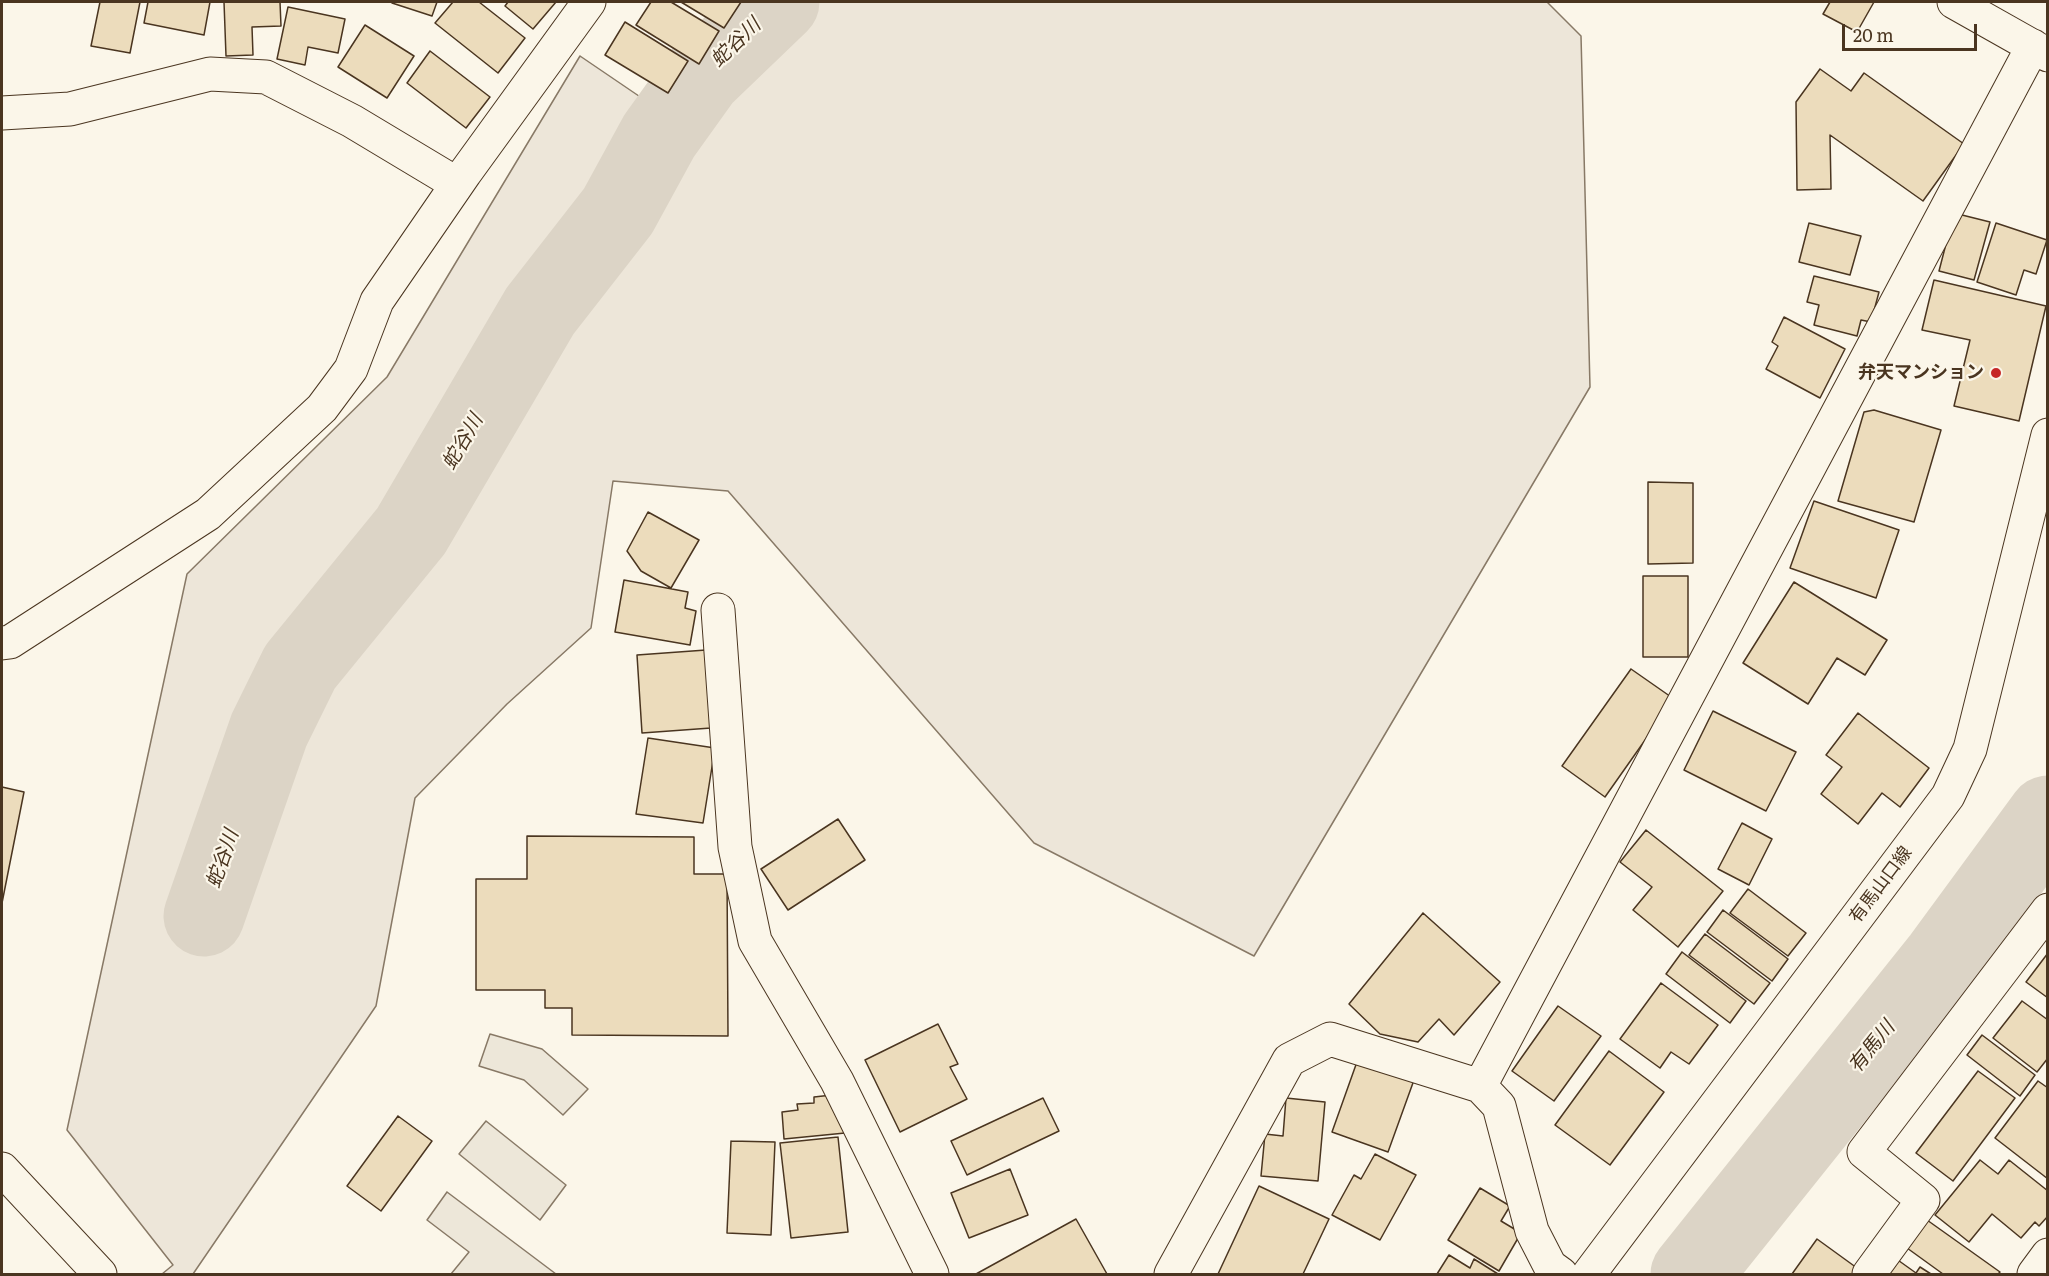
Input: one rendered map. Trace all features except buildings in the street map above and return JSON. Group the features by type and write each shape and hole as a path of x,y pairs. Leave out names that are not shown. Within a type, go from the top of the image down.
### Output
{"street":[{"path":"2,643 10,642 208,514 322,408 351,369 377,301 457,184 589,2"},
{"path":"1480,1086 2040,51 1954,2"},
{"path":"2,113 70,110 210,74 266,76 352,121 457,184"},
{"name":"有馬山口線","path":"1589,1275 1948,796 1970,749 2048,435"},
{"path":"718,610 735,847 755,940 837,1081 932,1275"},
{"path":"1869,1275 1923,1200 1864,1152 2048,910"},
{"path":"1171,1275 1289,1060 1330,1039 1480,1086 1499,1106 1532,1231 1550,1266 1561,1275"},
{"path":"2,1169 100,1275"},
{"path":"2034,1275 2048,1255"}],"shaded area":[{"path":"762,2 1547,2 1581,36 1590,387 1254,956 1034,843 728,491 613,481 591,628 507,704 415,798 376,1006 193,1274 162,1274 173,1265 67,1130 187,574 387,377 580,56 683,126"},
{"path":"490,1034 542,1049 588,1089 563,1115 524,1080 479,1066"},
{"path":"486,1121 566,1185 540,1220 459,1154"},
{"path":"447,1192 556,1274 451,1274 469,1252 427,1220"}],"waterway":[{"name":"蛇谷川","path":"204,916 269,730 300,667 411,531 540,311 618,211 659,136 702,76 779,2"},
{"name":"有馬川","path":"1691,1274 1943,959 2048,816"}],"place":[{"name":"弁天マンション","path":"1996,373"}]}
